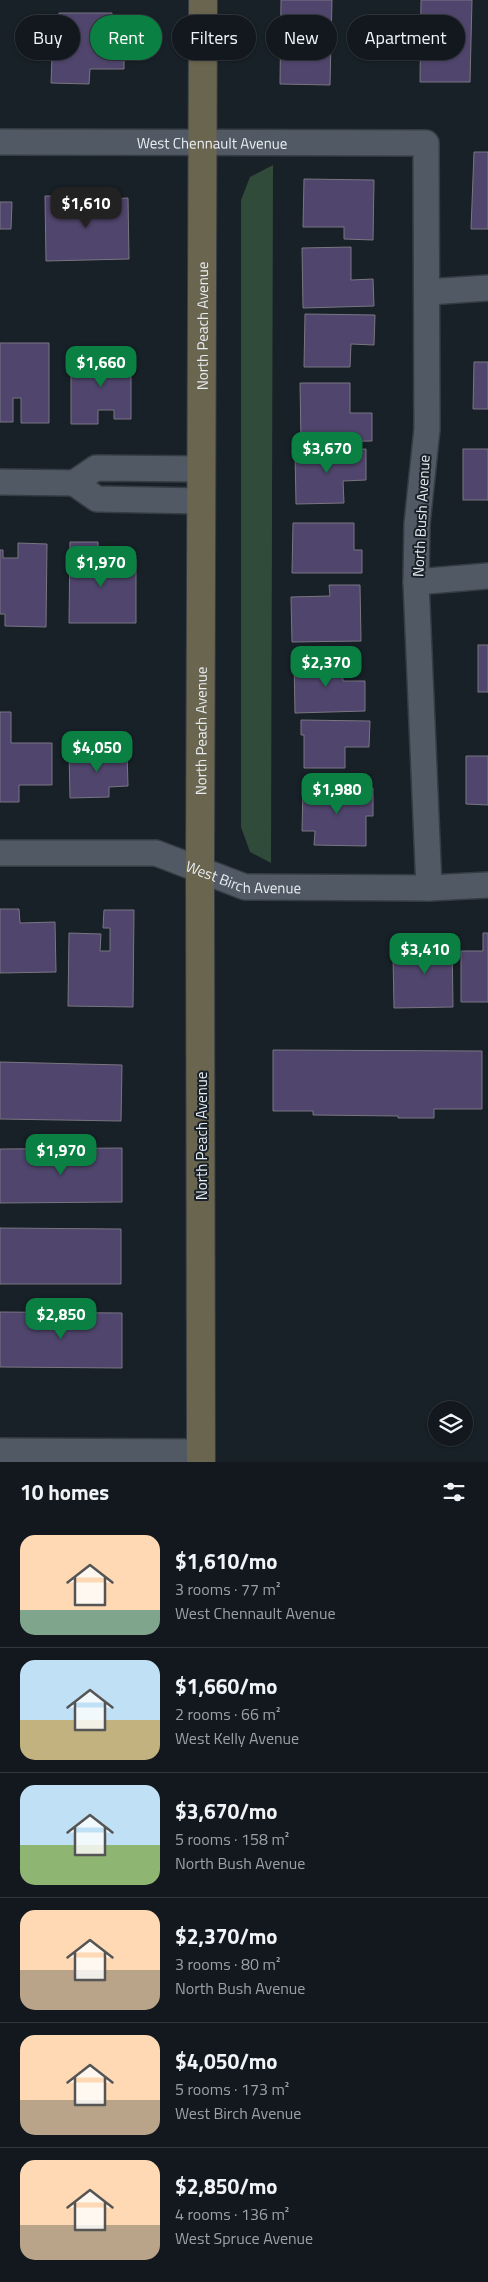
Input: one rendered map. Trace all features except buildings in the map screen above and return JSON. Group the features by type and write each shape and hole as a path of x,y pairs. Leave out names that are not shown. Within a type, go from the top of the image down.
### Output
{"street":[{"name":"North Peach Avenue","path":"201,1457 200,870 204,0"},
{"name":"West Chennault Avenue","path":"0,142 426,143"},
{"name":"North Bush Avenue","path":"426,143 427,429 417,524 416,582 429,888"},
{"path":"428,292 488,288"},
{"path":"74,483 96,468 202,469"},
{"path":"0,482 74,483 97,499 202,501"},
{"path":"416,582 488,576"},
{"name":"West Birch Avenue","path":"0,853 156,853 245,887 429,888 488,885"},
{"path":"0,1451 201,1457"}],"green space":[{"path":"273,165 271,863 250,852 241,827 241,200 250,177"}]}
